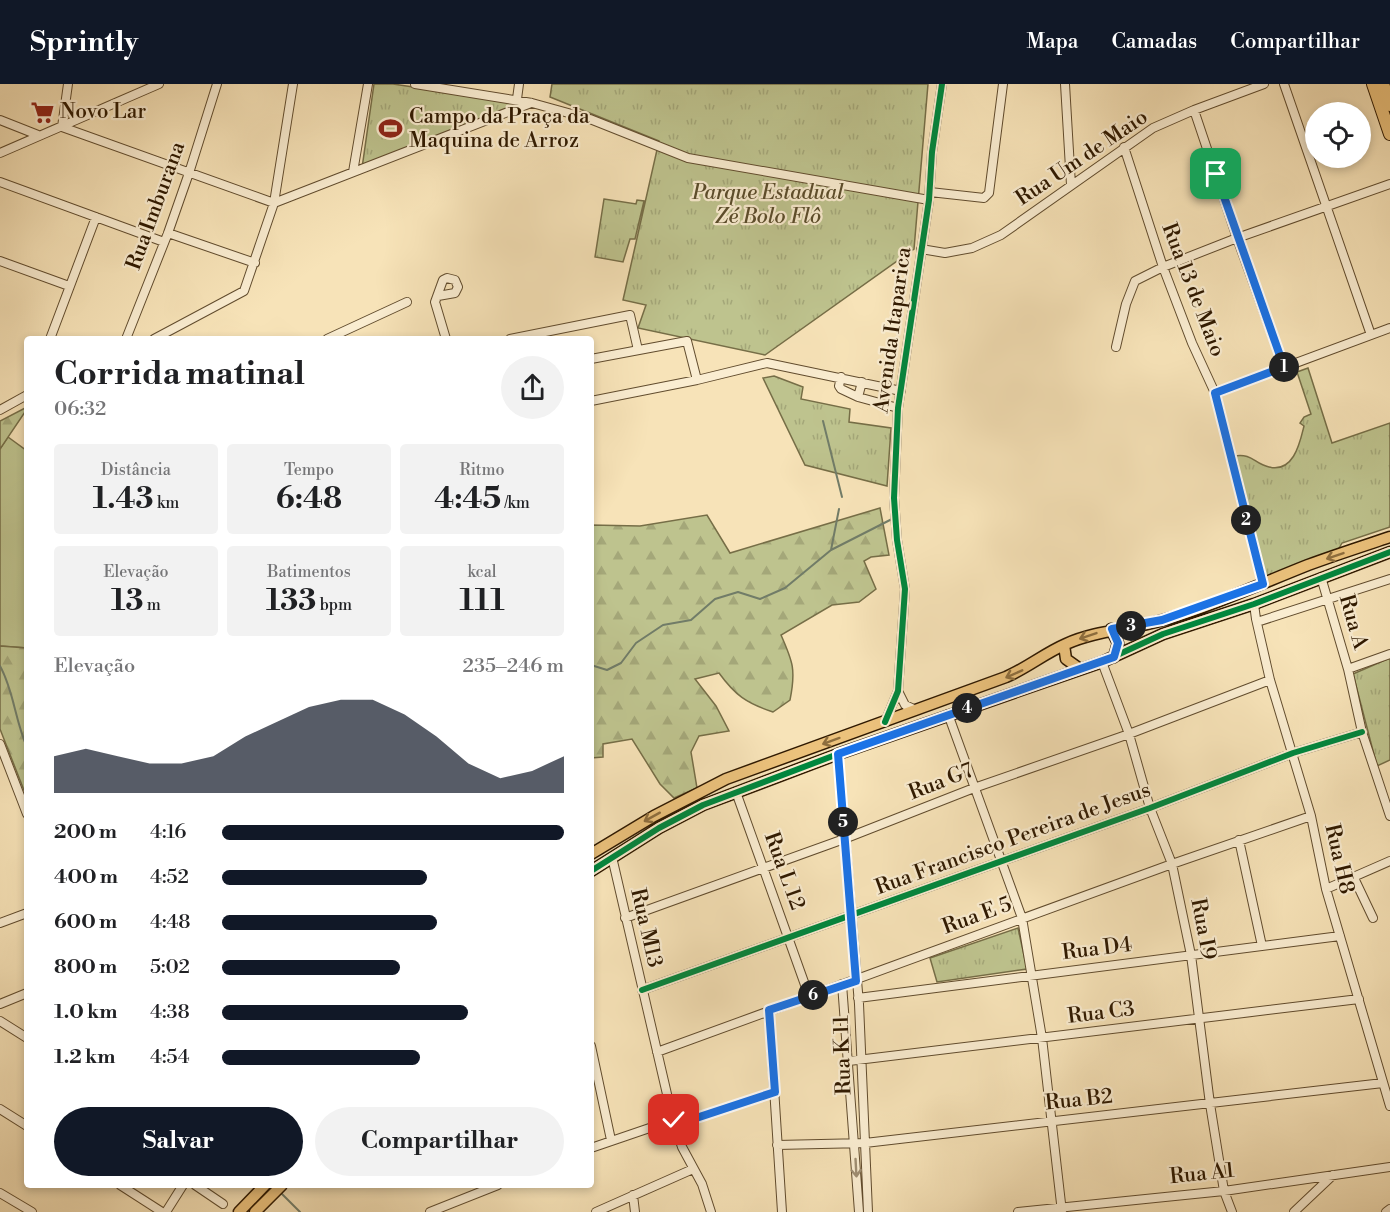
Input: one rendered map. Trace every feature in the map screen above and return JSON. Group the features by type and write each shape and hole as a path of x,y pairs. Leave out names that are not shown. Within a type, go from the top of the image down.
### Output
{"highway":[{"path":"1373,84 1390,134"},
{"path":"1383,84 1390,105"}],"main road":[{"path":"594,852 654,816 726,779 1006,677 1064,645 1112,629 1162,620 1390,537"},
{"path":"594,869 659,828 703,805 948,714 1102,662 1163,634 1254,604 1390,552"},
{"path":"1112,629 1118,643 1114,657"},
{"path":"1064,645 1066,659 1080,669"},
{"path":"239,1212 262,1188"},
{"path":"255,1212 278,1188"}],"street":[{"path":"62,127 68,84"},
{"path":"0,153 38,135 62,127 141,88 159,84"},
{"name":"Rua Imburana","path":"127,336 166,238 217,84"},
{"path":"160,336 244,291 274,203 293,84"},
{"path":"353,172 368,84"},
{"path":"415,84 441,86 532,103 611,127 688,158 929,196 984,198 989,193 1003,84"},
{"path":"517,99 519,84"},
{"name":"Avenida Itaparica","path":"885,722 898,692 905,589 897,540 894,498 898,408 929,196 932,152 942,84"},
{"path":"1065,84 1071,185"},
{"name":"Rua Um de Maio","path":"921,249 945,254 972,248 1001,235 1153,128 1264,84"},
{"path":"1284,84 1371,334"},
{"path":"62,127 274,203 532,103"},
{"path":"1194,110 1284,367"},
{"path":"0,120 38,135"},
{"name":"Rua 13 de Maio","path":"1125,147 1163,267 1192,343 1215,393 1263,584"},
{"path":"0,182 96,217 255,263"},
{"path":"1116,347 1126,304 1136,281 1163,267 1237,238 1390,184"},
{"path":"51,336 96,217"},
{"path":"0,262 69,286"},
{"path":"438,296 436,304 445,336"},
{"path":"333,336 407,302"},
{"path":"525,336 630,315 638,350"},
{"path":"1215,393 1390,328"},
{"path":"594,358 687,341 697,380"},
{"path":"594,400 697,380 767,363 901,391"},
{"path":"841,377 839,386 841,389 858,397 898,408"},
{"path":"858,397 862,382"},
{"path":"0,410 24,396"},
{"name":"Rua A","path":"1321,577 1348,669 1362,732 1390,814"},
{"path":"1241,608 1256,621 1390,579"},
{"name":"Rua H8","path":"1254,604 1270,680 1311,816 1326,889 1390,1106"},
{"path":"1348,669 1390,654"},
{"name":"Rua I9","path":"1102,662 1129,734 1150,808 1172,864 1191,955 1210,1104 1224,1191 1232,1212"},
{"name":"Rua G7","path":"625,918 844,839 974,788 1129,734 1270,680"},
{"path":"898,692 905,705 916,710"},
{"path":"948,714 1022,918 1042,1038 1062,1210"},
{"name":"Rua Francisco Pereira de Jesus","path":"642,990 1150,808 1293,753 1362,732"},
{"path":"0,744 24,806"},
{"name":"Rua K 11","path":"838,754 858,998 868,1212"},
{"name":"Rua L 12","path":"736,792 809,996"},
{"name":"Rua E 5","path":"657,1052 769,1010 856,981 1022,918 1311,816"},
{"path":"1239,840 1263,946"},
{"name":"Rua M13","path":"612,857 674,1122 682,1147 702,1184 711,1212"},
{"path":"1326,889 1390,861"},
{"path":"1354,878 1374,918"},
{"path":"0,923 24,914"},
{"name":"Rua D4","path":"858,998 1340,936"},
{"name":"Rua K 11","path":"842,984 859,1212"},
{"path":"0,1004 24,994"},
{"name":"Rua C3","path":"849,1061 1359,999"},
{"path":"769,1010 782,1212"},
{"path":"0,1021 24,1036"},
{"path":"594,1074 610,1140"},
{"name":"Rua B2","path":"777,1145 865,1143 1383,1083"},
{"path":"594,1147 610,1140 775,1092"},
{"path":"0,1109 24,1124"},
{"name":"Rua A1","path":"1018,1212 1062,1210 1224,1191 1390,1167"},
{"path":"596,1212 693,1169"},
{"path":"1294,1212 1333,1174"},
{"path":"125,1188 164,1212 181,1188"},
{"path":"200,1188 223,1203"},
{"path":"430,1212 490,1188"},
{"path":"0,1193 32,1212"},
{"path":"633,1195 635,1212"},
{"path":"1386,1212 1390,1209"}],"green space":[{"path":"374,84 393,84 520,103 362,168"},
{"name":"Parque Estadual Zé Bolo Flô","path":"552,84 928,84 914,249 765,355 638,328 646,305 623,300 659,141 550,97"},
{"path":"604,199 636,204 637,200 644,201 635,239 630,239 623,262 595,257"},
{"path":"1308,368 1332,443 1390,423 1390,527 1342,543 1338,550 1265,577 1234,456 1249,457 1264,466 1278,468 1290,461 1298,448 1304,426 1300,423 1304,417 1311,414 1297,372"},
{"path":"774,376 803,387 801,399 850,409 849,422 891,428 887,486 805,465 763,378"},
{"path":"24,409 24,413 0,449 0,421"},
{"path":"8,437 24,449 24,648 0,646 0,449"},
{"path":"880,508 889,555 871,557 864,561 876,589 859,602 832,605 781,635 792,666 793,681 790,700 773,712 742,697 719,673 695,679 716,706 729,731 699,736 691,752 697,788 674,798 660,784 632,739 603,744 603,757 594,758 594,525 640,526 707,515 730,553"},
{"path":"0,646 24,648 24,790 0,729"},
{"path":"1390,658 1390,760 1377,766 1353,674"},
{"path":"1018,928 1027,969 937,982 930,958"}],"waterway":[{"path":"823,421 842,497"},
{"path":"831,550 839,509"},
{"path":"594,666 607,670 621,663 636,643 663,625 691,620 715,599 738,592 760,599 785,588 831,550 892,519"},
{"path":"0,666 24,738"},
{"path":"281,1193 300,1212"}],"cycle path":[{"path":"885,722 898,691 905,589 897,540 894,498 898,408 929,200 932,152 942,84"},
{"path":"594,869 659,828 703,805 838,754 1102,662 1163,634 1254,604 1390,552"},
{"path":"642,990 1150,808 1293,753 1362,732"}],"place":[{"name":"Novo Lar","path":"42,112"},
{"name":"Campo da Praça da Maquina de Arroz","path":"391,129"}],"route":[{"path":"674,1120 675,1125 775,1092 769,1010 856,981 838,754 1114,657 1118,643 1112,629 1162,620 1263,584 1215,393 1284,367 1216,174"}]}
